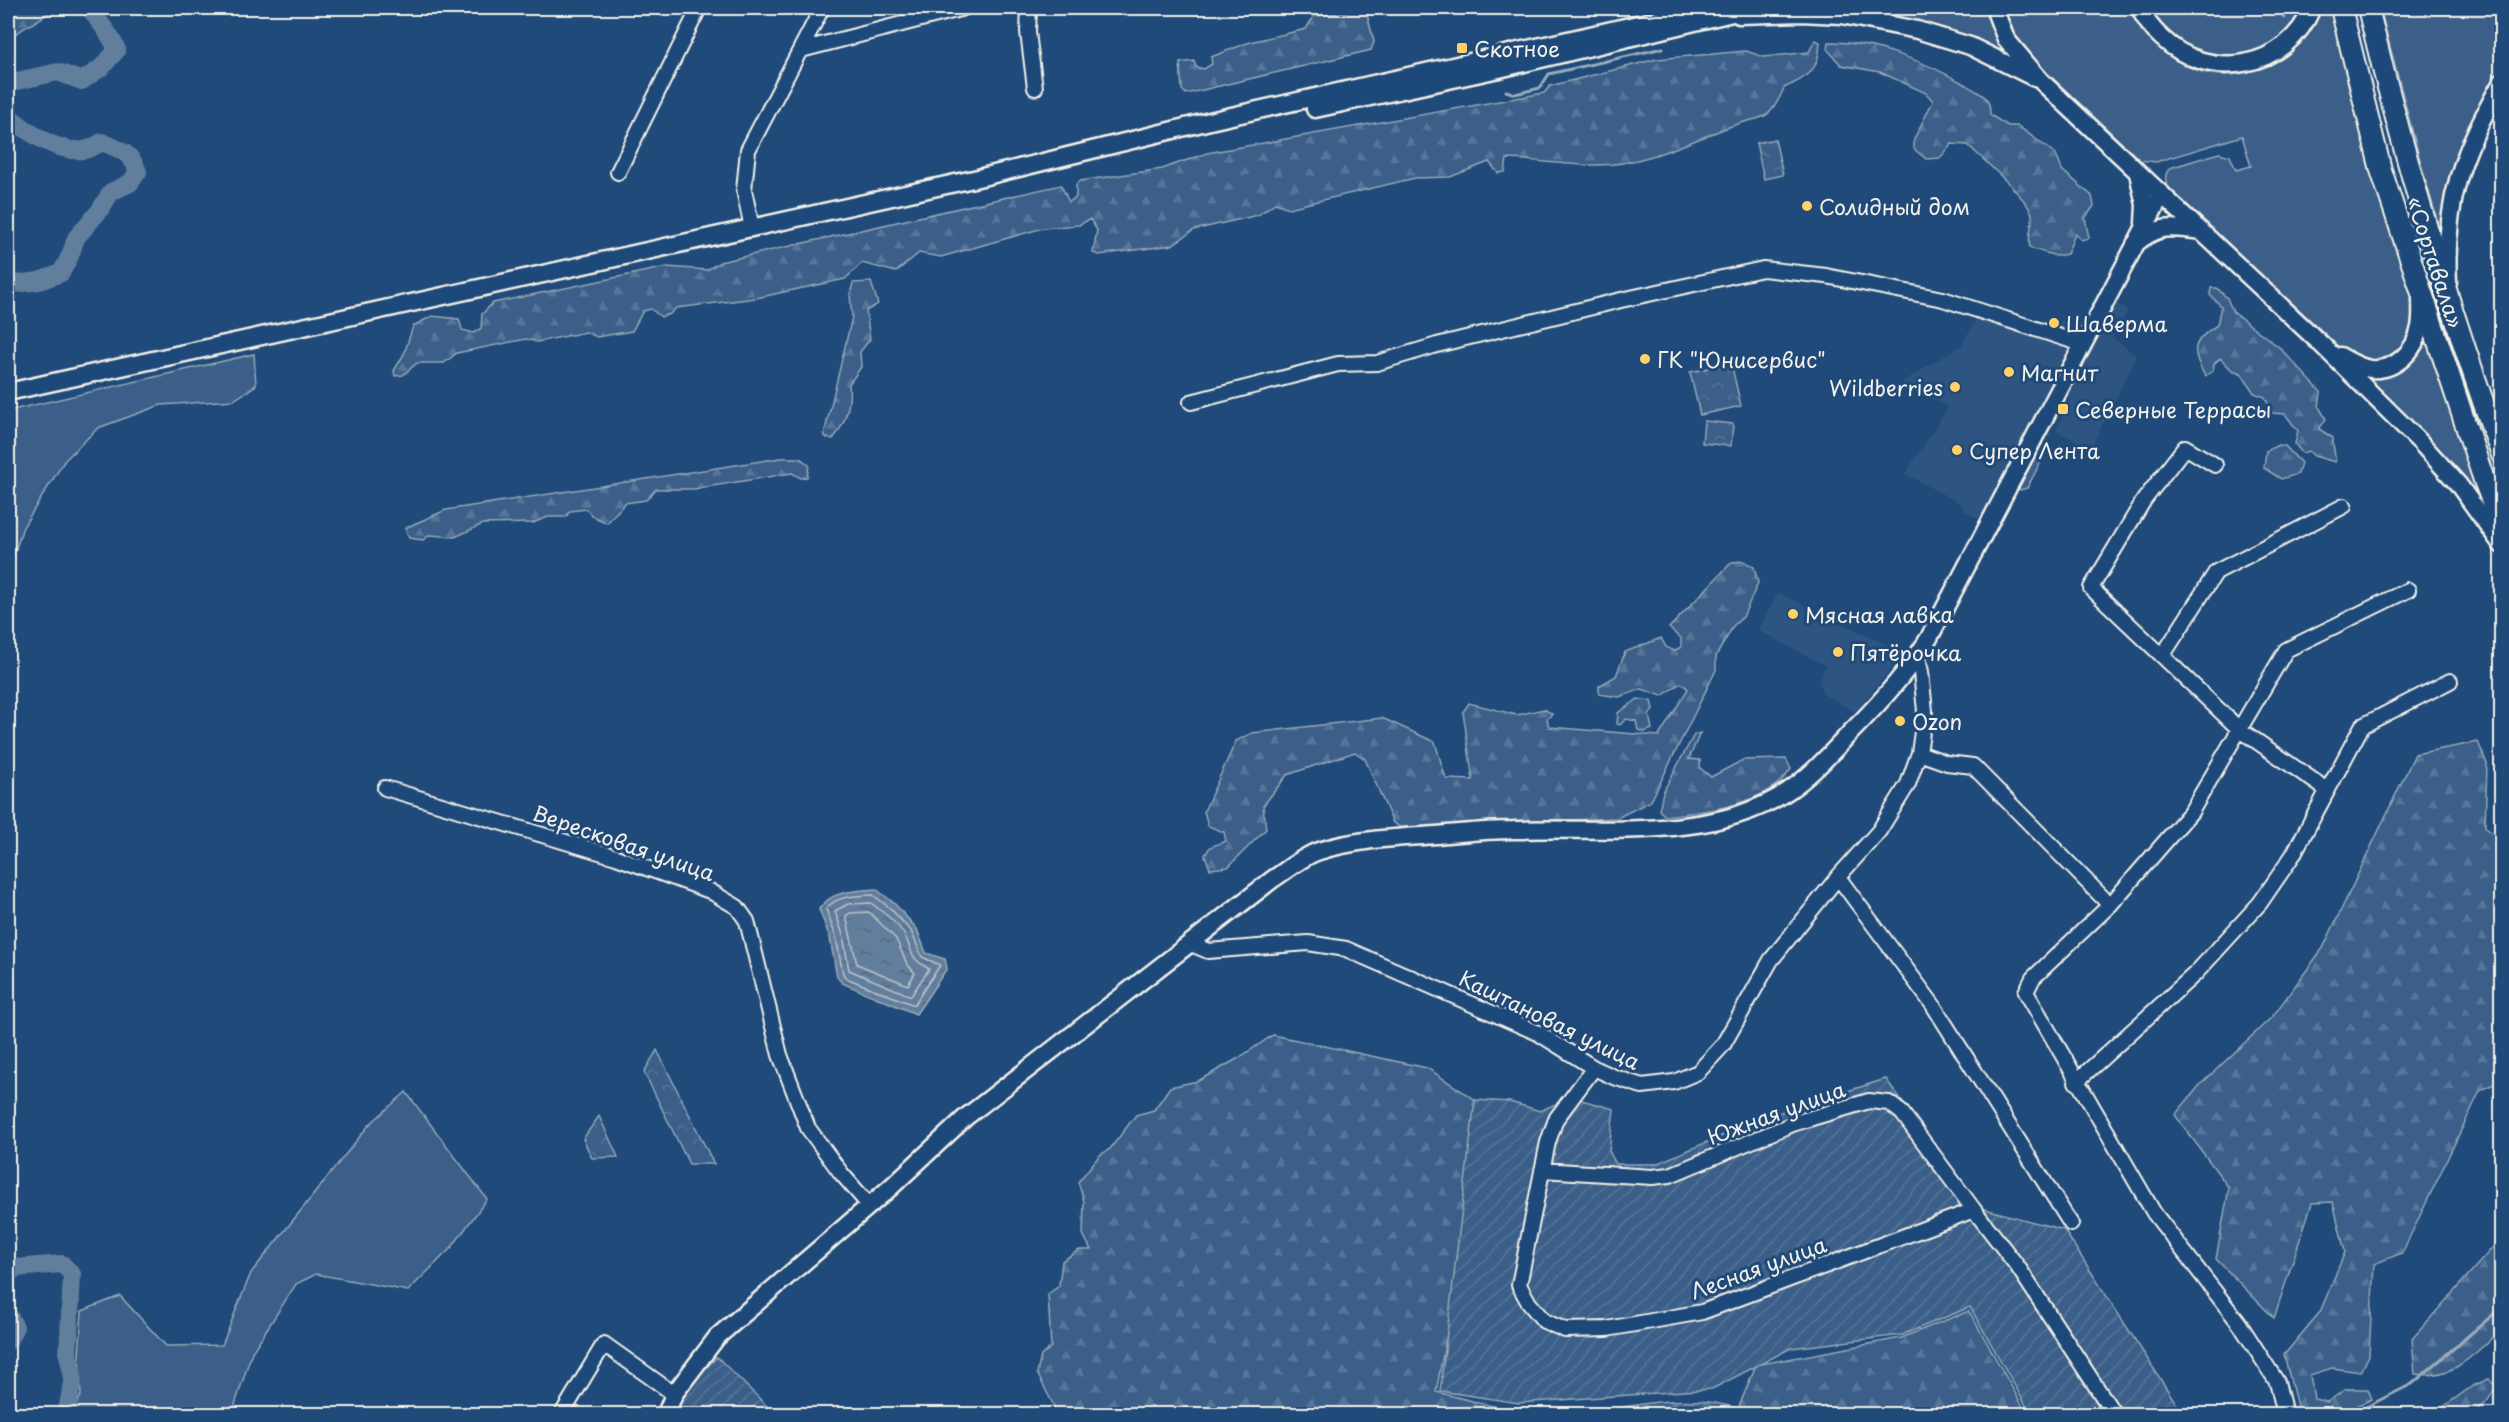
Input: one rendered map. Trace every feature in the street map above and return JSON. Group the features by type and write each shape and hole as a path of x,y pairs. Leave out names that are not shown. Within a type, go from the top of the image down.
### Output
{"highway":[{"name":"«Сортавала»","path":"2341,8 2381,170 2484,483 2502,526"},
{"name":"«Сортавала»","path":"2368,8 2398,131 2449,297 2502,455"}],"main road":[{"path":"8,392 1011,170 1306,111 1509,67 1715,12 1753,8"},
{"path":"1994,8 2006,39 2041,81 2321,344 2420,442 2458,484 2502,545"},
{"path":"2140,8 2156,33 2173,49 2197,61 2219,65 2245,63 2268,55 2291,39 2307,19 2312,8"},
{"path":"1715,12 1842,15 1917,30 1970,46 2041,81"},
{"path":"2449,297 2448,228 2464,154 2502,82"},
{"path":"2139,173 2145,205 2144,225"},
{"path":"666,1414 674,1394 717,1337 868,1204 891,1187 988,1099 1273,879 1318,851 1375,840 1514,830 1664,827 1704,823 1762,806 1787,792 1809,775 1862,722 1918,657 2162,194"},
{"path":"2133,246 2145,236 2169,227 2201,231"},
{"path":"2321,344 2361,366 2371,369 2390,366 2404,358 2415,345 2420,326 2421,295"}],"street":[{"path":"618,172 699,8"},
{"path":"752,228 744,190 747,156 822,8"},
{"path":"801,50 964,8"},
{"path":"1029,8 1028,32 1035,88"},
{"path":"1191,402 1338,364 1377,363 1437,345 1763,269 1785,270 1931,297 2082,344"},
{"path":"2214,465 2184,447 2144,500 2091,588 2239,729 2327,790"},
{"path":"2163,655 2216,572 2344,506"},
{"path":"2285,1414 2277,1382 2239,1323 2154,1212 2076,1082 2026,992 2033,978 2110,905 2191,812 2286,650 2408,590"},
{"name":"Каштановая улица","path":"1191,944 1208,951 1308,944 1346,950 1538,1033 1594,1068 1642,1086 1674,1082 1698,1072 1723,1045 1771,960 1838,877 1879,831 1908,784 1919,753 1925,711 1918,657"},
{"path":"2076,1082 2196,973 2259,903 2293,855 2362,726 2450,681"},
{"path":"1919,753 1947,763 1973,766 2110,905"},
{"name":"Вересковая улица","path":"385,789 616,857 710,891 737,907 747,921 780,1055 808,1128 841,1173 868,1204"},
{"path":"1838,877 1933,1005 2071,1224"},
{"name":"Лесная улица","path":"1594,1068 1556,1119 1542,1170 1519,1285 1529,1303 1544,1321 1565,1330 1607,1329 1702,1312 1974,1210"},
{"name":"Южная улица","path":"1542,1170 1652,1177 1670,1176 1795,1123 1869,1101 1889,1103 1902,1113 1974,1210"},
{"path":"1974,1210 2018,1267 2114,1414"},
{"path":"562,1414 604,1344 674,1394"}],"shaded area":[{"path":"2114,301 2128,311 2112,337 2137,356 2091,448 2056,431 2069,402 2071,383"},
{"path":"2065,315 2085,326 1984,522 1964,511 1963,505 1905,474 1948,407 1902,382 1962,345 1977,317 2052,339"},
{"path":"1778,593 1904,653 1855,712 1823,694 1819,680 1826,666 1758,630"}],"green space":[{"path":"8,8 58,8 8,38"},
{"path":"1845,8 1986,8 1991,29 2011,59 1969,41 1911,21"},
{"path":"2000,8 2132,8 2145,33 2166,54 2205,73 2229,75 2261,68 2289,52 2305,38 2323,8 2330,8 2373,172 2412,296 2415,326 2410,342 2387,360 2371,362 2356,358 2339,347 2168,187 2166,177 2170,168 2219,153 2230,156 2236,170 2251,166 2242,136 2156,162 2140,160 2026,53 2011,35"},
{"path":"2149,8 2303,8 2296,21 2274,43 2245,56 2230,58 2214,57 2184,45 2165,28"},
{"path":"2380,8 2501,8 2501,70 2458,152 2441,223 2438,223 2420,160"},
{"path":"1358,10 1367,14 1374,42 1371,50 1186,94 1182,90 1180,63 1194,61 1196,67 1204,69 1212,64 1211,57 1250,42 1306,29 1314,16"},
{"path":"1815,40 1820,42 1815,66 1806,76 1784,88 1768,114 1646,158 1612,164 1583,165 1507,159 1505,172 1498,173 1489,162 1450,177 1415,178 1289,208 1275,203 1258,215 1194,230 1172,245 1099,255 1093,253 1097,230 1090,219 1079,225 1043,228 941,257 919,253 896,272 862,263 845,279 756,298 676,308 670,314 661,317 651,309 643,311 632,331 597,337 586,332 537,342 526,339 457,353 444,363 417,363 403,375 395,376 394,371 404,354 413,326 432,316 459,319 462,330 474,333 481,328 482,314 493,303 667,267 707,270 720,262 1061,185 1069,202 1076,197 1076,184 1080,181 1162,169 1207,153 1544,93 1550,86 1657,59 1746,51 1764,57 1809,52"},
{"path":"1829,42 1864,45 1918,61 1984,96 1989,104 1990,115 2008,126 2018,126 2056,154 2062,170 2092,196 2094,206 2085,218 2089,238 2081,240 2075,234 2067,254 2056,256 2030,248 2032,215 2029,208 1968,145 1952,144 1940,158 1926,159 1914,149 1914,139 1933,101 1926,93 1880,72 1841,65 1828,50"},
{"path":"1775,139 1783,175 1764,179 1756,143"},
{"path":"871,282 878,304 866,311 870,339 860,352 861,367 849,384 849,399 844,420 833,439 827,438 824,435 852,317 850,294 853,283"},
{"path":"2211,288 2217,288 2227,298 2233,312 2279,347 2321,392 2319,407 2326,419 2319,429 2333,438 2335,462 2314,456 2309,451 2302,453 2295,444 2298,431 2285,414 2272,413 2265,397 2254,393 2241,373 2232,370 2220,358 2214,364 2213,371 2205,376 2197,359 2196,347 2202,336 2217,325 2221,306 2210,295"},
{"path":"2426,341 2478,494 2475,496 2361,373 2408,363"},
{"path":"254,354 256,385 234,400 161,405 98,428 65,460 23,527 8,573 8,411"},
{"path":"1731,363 1741,406 1700,415 1690,372"},
{"path":"1704,421 1733,424 1731,446 1702,443"},
{"path":"2040,443 2046,446 2047,450 2027,488 2020,490 2016,484"},
{"path":"2278,445 2285,446 2301,463 2298,474 2281,479 2264,468 2266,451"},
{"path":"780,458 800,458 809,465 807,477 801,478 792,473 694,489 656,489 646,500 625,503 607,523 592,516 586,509 570,511 566,517 548,517 533,523 483,524 455,537 430,535 423,540 409,538 405,528 446,510"},
{"path":"1743,561 1754,567 1758,583 1743,617 1734,625 1716,656 1716,670 1651,801 1617,818 1400,827 1393,823 1365,759 1355,752 1287,775 1263,806 1266,829 1228,867 1210,869 1205,855 1210,847 1226,841 1224,832 1208,826 1204,811 1236,741 1252,733 1382,718 1435,742 1446,779 1473,780 1463,712 1469,703 1517,715 1544,709 1552,714 1547,719 1549,727 1659,736 1688,689 1681,683 1662,696 1642,689 1619,697 1599,694 1599,686 1616,676 1625,652 1661,638 1666,647 1674,651 1681,647 1681,638 1669,628 1732,562"},
{"path":"1638,699 1651,701 1653,709 1649,715 1652,729 1644,732 1638,730 1636,721 1626,719 1620,725 1617,724 1618,713"},
{"path":"1700,733 1689,759 1700,760 1700,768 1711,777 1743,760 1786,759 1791,769 1781,781 1752,799 1716,809 1665,816 1659,810 1663,792 1694,735"},
{"path":"2478,742 2487,764 2485,827 2501,841 2501,1080 2480,1091 2402,1253 2374,1264 2369,1355 2361,1372 2332,1368 2310,1375 2314,1399 2327,1402 2346,1389 2368,1389 2372,1399 2338,1414 2299,1414 2284,1355 2320,1312 2345,1252 2333,1202 2312,1203 2274,1318 2216,1259 2229,1188 2175,1115 2200,1085 2273,1016 2323,948 2415,754"},
{"path":"1273,1035 1427,1068 1475,1100 1462,1254 1436,1392 1525,1414 1052,1414 1056,1410 1037,1373 1041,1356 1051,1347 1048,1294 1059,1286 1062,1261 1079,1250 1091,1250 1083,1234 1084,1201 1078,1182 1100,1155 1110,1149 1136,1115 1154,1110 1170,1087 1198,1081"},
{"path":"657,1050 714,1164 689,1164 644,1072"},
{"path":"1886,1079 1981,1208 2064,1230 2183,1414 2031,1414 1970,1307 1902,1335 1791,1348 1712,1389 1519,1403 1440,1391 1475,1100 1510,1102 1540,1111 1571,1097 1614,1109 1609,1151 1616,1164 1656,1164 1768,1116"},
{"path":"406,1092 487,1199 452,1247 408,1291 316,1274 296,1284 252,1352 232,1414 72,1414 81,1395 79,1355 82,1311 120,1296 166,1346 222,1345 251,1273 369,1125"},
{"path":"599,1116 618,1157 592,1158 583,1139"},
{"path":"2501,1238 2501,1330 2472,1356 2452,1369 2429,1375 2415,1374 2412,1339"},
{"path":"1969,1311 2027,1414 1585,1414 1642,1404 1681,1401 1701,1401 1738,1409 1756,1365 1901,1338"},
{"path":"717,1357 775,1414 675,1414 689,1385"},
{"path":"2488,1379 2496,1386 2488,1401 2471,1413 2370,1414 2376,1408 2435,1413 2474,1385"}],"water":[{"path":"876,889 894,903 917,929 926,953 945,959 947,968 916,1014 842,983 837,977 830,938 819,909 830,898 837,895 851,891"}],"waterway":[{"path":"8,80 17,81 58,72 82,81 102,67 117,50 90,8"},
{"path":"2283,8 2284,18"},
{"path":"1506,91 1515,94 1540,88 1549,74 1663,48"},
{"path":"8,115 24,128 53,145 84,150 102,142 114,147 124,152 132,160 138,172 130,183 111,192 100,210 76,238 61,273 39,281 8,285"},
{"path":"8,1275 15,1268 62,1264 72,1274 68,1355 73,1377 68,1406 64,1414"},
{"path":"2315,1414 2352,1414 2412,1384 2502,1307"},
{"path":"8,1314 15,1327 8,1341"}],"place":[{"name":"Скотное","path":"1462,48"},
{"name":"Солидный дом","path":"1807,206"},
{"name":"Шаверма","path":"2054,323"},
{"name":"ГК \"Юнисервис\"","path":"1645,359"},
{"name":"Магнит","path":"2009,372"},
{"name":"Wildberries","path":"1955,387"},
{"name":"Северные Террасы","path":"2063,409"},
{"name":"Супер Лента","path":"1957,450"},
{"name":"Мясная лавка","path":"1793,614"},
{"name":"Пятёрочка","path":"1838,652"},
{"name":"Ozon","path":"1900,721"}]}
